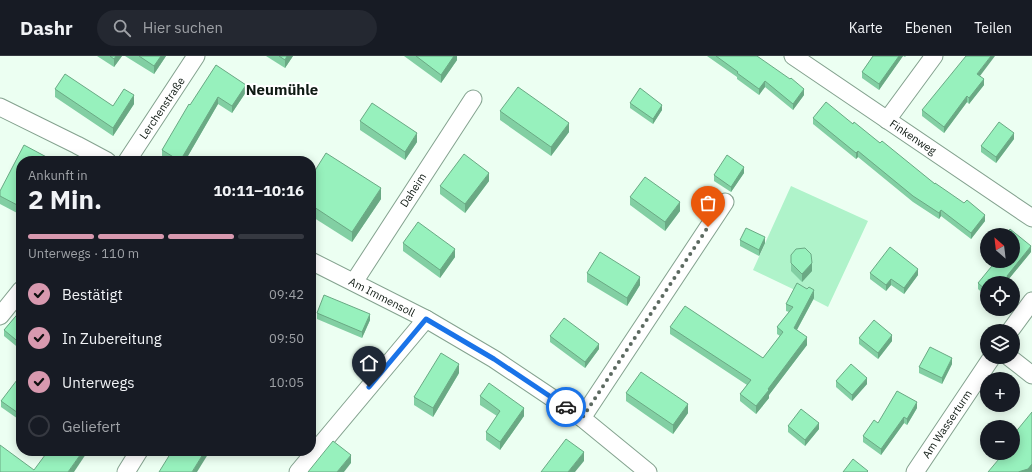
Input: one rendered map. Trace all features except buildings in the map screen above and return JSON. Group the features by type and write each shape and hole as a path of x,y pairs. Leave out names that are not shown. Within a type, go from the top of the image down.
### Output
{"street":[{"name":"Lerchenstraße","path":"130,156 196,56"},
{"name":"Finkenweg","path":"794,56 1032,218"},
{"path":"887,120 934,56"},
{"name":"Daheim","path":"354,282 473,99"},
{"path":"0,107 98,156"},
{"path":"582,418 725,202"},
{"name":"Am Immensoll","path":"316,263 426,319 494,359 582,418 648,472"},
{"path":"0,316 16,296"},
{"path":"1015,324 1032,301"},
{"path":"316,450 426,319"},
{"name":"Am Wasserturm","path":"915,472 987,364"},
{"path":"1018,364 1032,375"},
{"path":"126,472 136,456"},
{"path":"298,472 311,456"}],"green space":[{"path":"791,186 868,221 828,307 753,270"}],"way so far":[{"path":"566,407 582,418 708,227"}],"district":[{"name":"Neumühle","path":"282,90"}],"route":[{"path":"369,387 426,319 494,359 566,407"}]}
